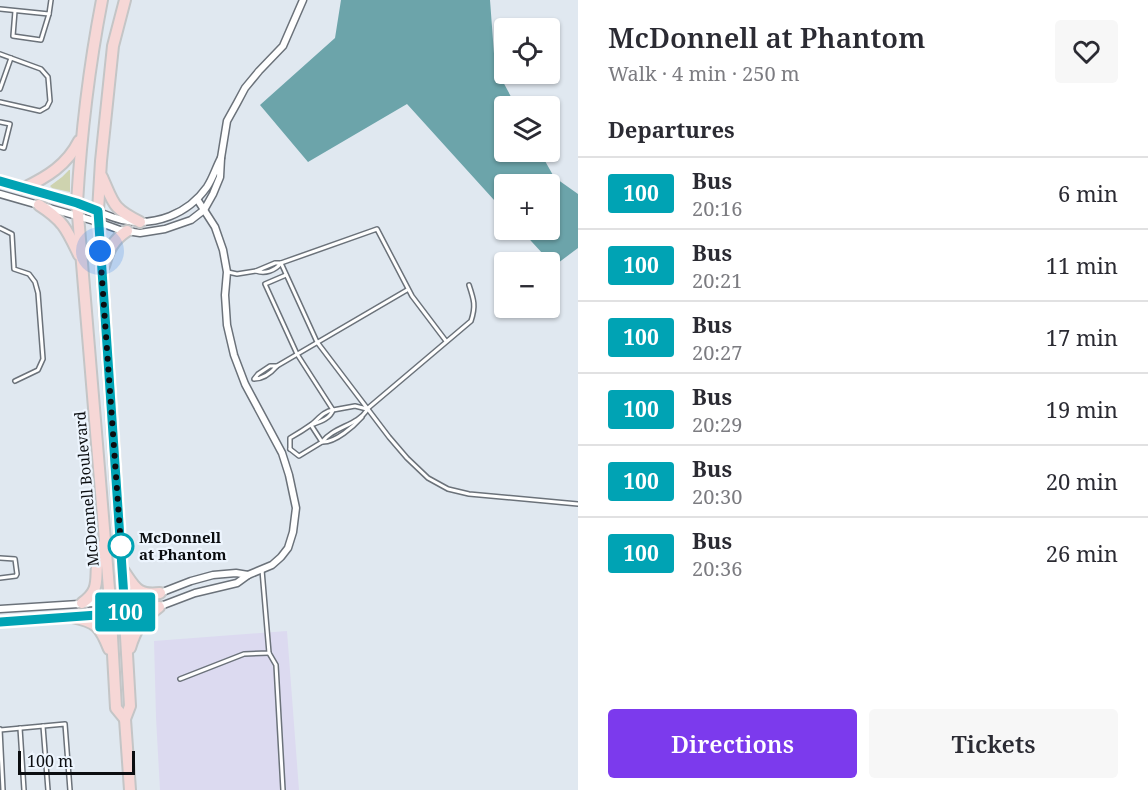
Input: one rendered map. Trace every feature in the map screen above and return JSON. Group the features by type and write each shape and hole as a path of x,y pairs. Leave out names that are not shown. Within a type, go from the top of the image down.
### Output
{"main road":[{"name":"McDonnell Boulevard","path":"102,0 93,44 79,162 77,203 111,613 116,708 125,719 130,706 125,613 98,217 100,172 113,46 125,0"},
{"path":"24,188 46,177 64,163 75,149 83,132"},
{"path":"100,172 114,204 125,214 140,222"},
{"path":"39,205 61,222 82,260"},
{"path":"102,272 108,252 114,242 127,231"},
{"path":"82,603 97,585 98,556 105,540"},
{"path":"122,569 142,593 149,595 160,593"},
{"path":"127,657 136,630 144,619 159,607"},
{"path":"72,617 88,621 100,630 113,658"},
{"path":"125,719 130,790"}],"street":[{"path":"0,181 77,203 120,230 140,233 165,229 191,220 204,210 220,177 227,121 245,88 283,46 303,0"},
{"path":"0,194 78,216 140,222 164,219 186,208 197,199 208,186 221,158"},
{"path":"0,622 145,612 195,593 237,583 248,575 272,565 288,548 296,508 289,474 282,453 245,384 234,355 227,325 225,295 227,272 223,250 215,227 197,199"},
{"path":"0,609 142,600 213,575 236,573 248,575"}],"lane":[{"path":"15,11 14,36 41,40 51,0"},
{"path":"0,9 49,14"},
{"path":"0,54 41,69 48,77 50,101 47,107 40,111 0,102"},
{"path":"0,89 11,58"},
{"path":"0,122 10,124 4,148 0,147"},
{"path":"0,228 12,234 14,269 28,274 35,282 38,293 44,359 38,370 15,381"},
{"path":"227,272 237,274 267,272 277,268 281,263 376,229 408,290 446,341"},
{"path":"281,263 317,342 367,409 407,458 428,478 448,489 469,494 578,504"},
{"path":"286,274 265,284 297,354 333,410"},
{"path":"290,449 299,456 362,417 367,409 471,321 475,311 469,285"},
{"path":"277,366 270,366 254,379 260,379 277,366 408,290"},
{"path":"290,449 290,438 329,410 355,406 367,409"},
{"path":"311,425 322,442"},
{"path":"282,453 290,449"},
{"path":"0,558 15,559 17,575 0,578"},
{"path":"261,570 269,653 276,665 283,790"},
{"path":"180,679 244,654 269,653"},
{"path":"3,790 0,730 65,724 70,790"},
{"path":"43,726 48,790"},
{"path":"20,728 24,790"}],"shaded area":[{"path":"341,0 490,0 494,84 504,84 511,96 494,96 494,162 546,162 552,174 494,174 494,200 407,104 308,162 260,105 335,38"},
{"path":"560,181 578,194 578,248 560,262 560,252 541,252 530,240 560,240"},
{"path":"287,631 299,790 160,790 154,641"}],"green space":[{"path":"69,170 70,192 50,186 62,177"}],"bus line":[{"name":"100","path":"0,181 98,211 125,613 0,622"}],"place":[{"name":"McDonnell at Phantom","path":"121,546"}],"route":[{"path":"100,251 121,546"}]}
